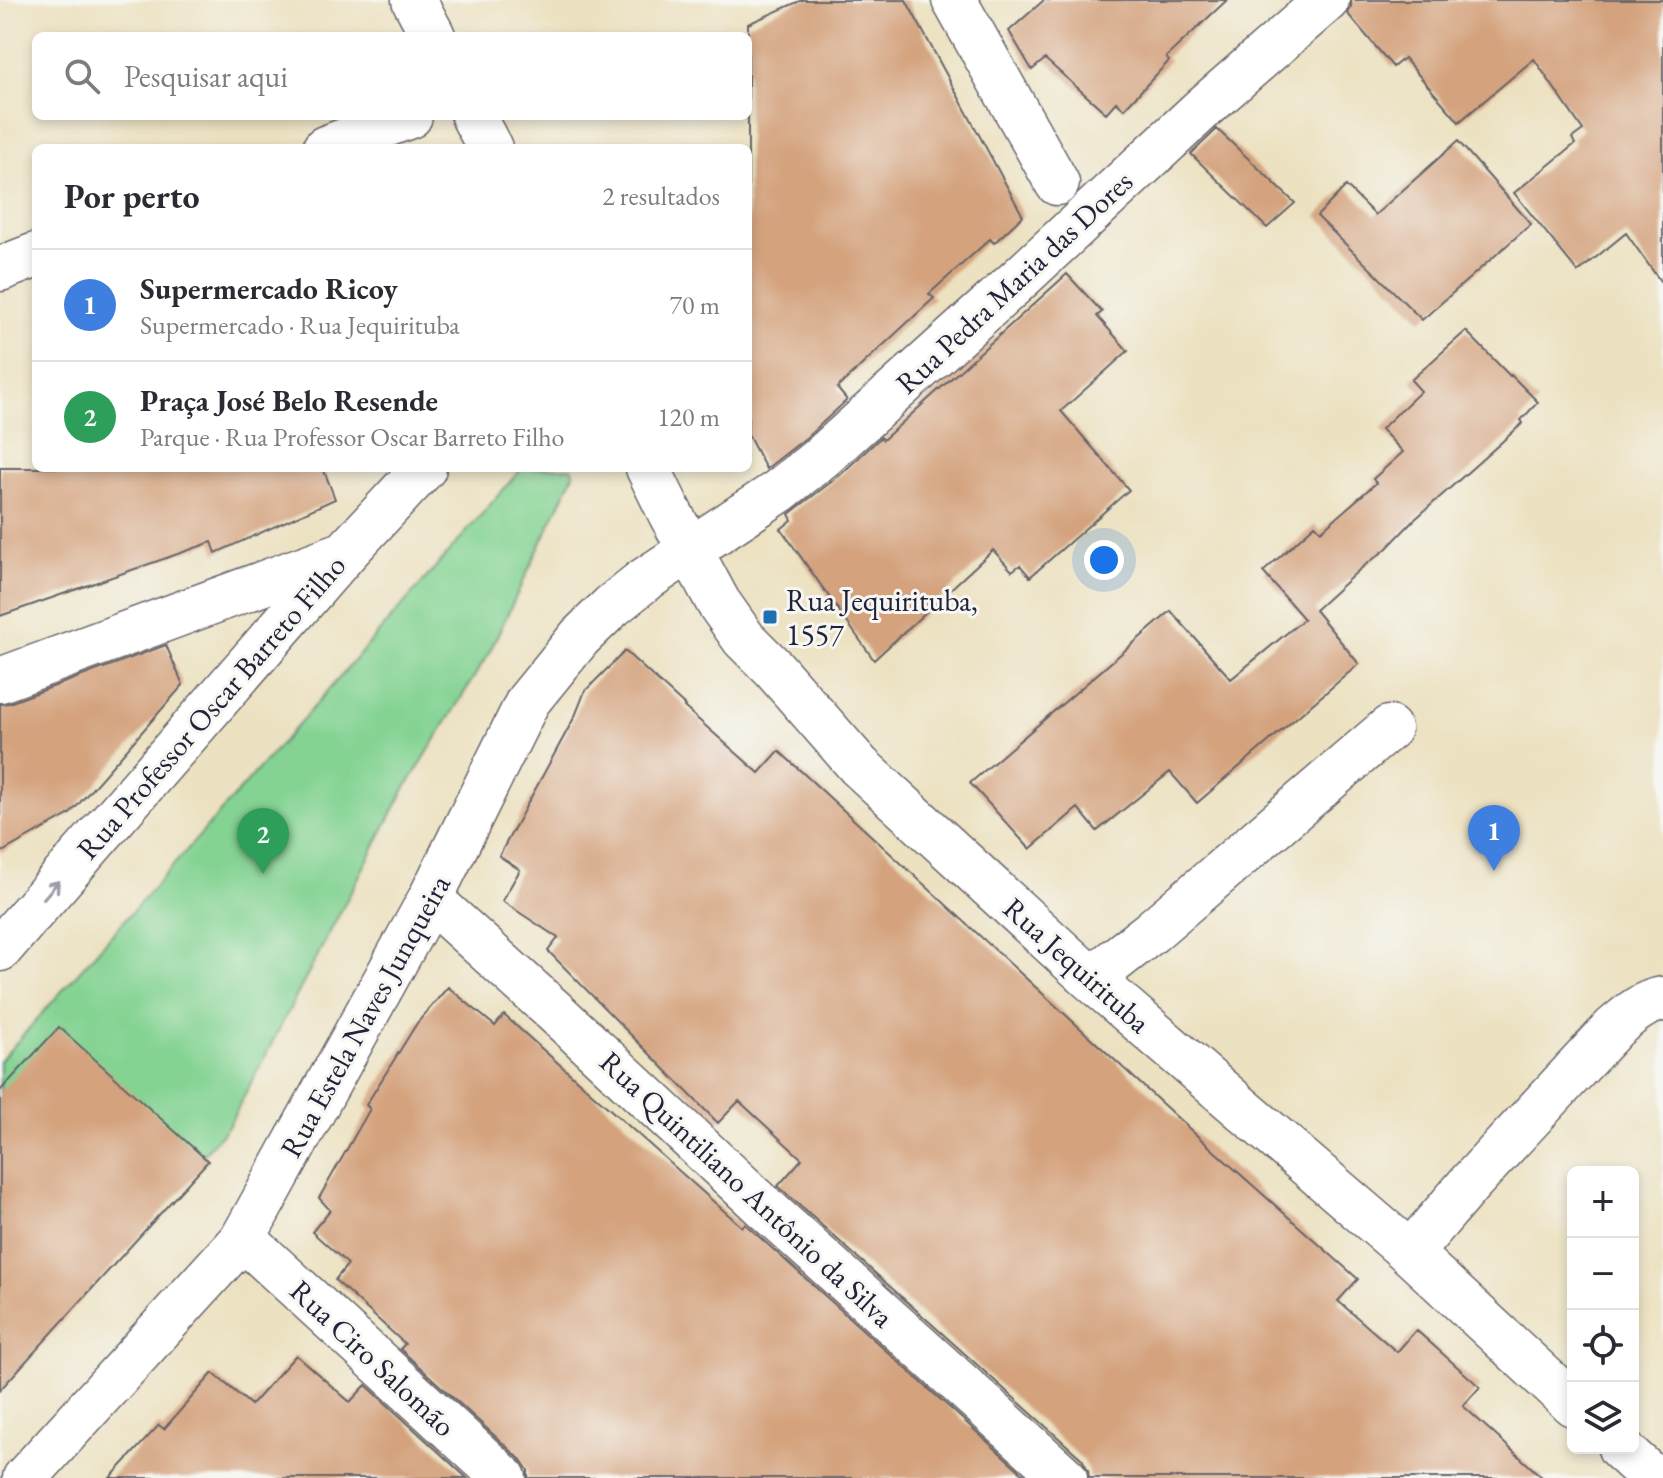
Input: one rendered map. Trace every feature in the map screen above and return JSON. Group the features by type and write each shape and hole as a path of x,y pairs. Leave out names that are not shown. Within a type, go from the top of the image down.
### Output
{"street":[{"path":"414,0 431,32"},
{"path":"954,0 1057,183"},
{"name":"Rua Pedra Maria das Dores","path":"689,550 779,491 823,456 1201,110 1327,0"},
{"path":"336,144 399,120"},
{"path":"475,120 488,144"},
{"path":"0,269 32,257"},
{"name":"Rua Professor Oscar Barreto Filho","path":"0,949 346,552 420,472"},
{"name":"Rua Jequirituba","path":"650,472 718,602 744,639 859,766 1091,979 1410,1253 1567,1398"},
{"name":"Rua Estela Naves Junqueira","path":"25,1478 243,1238 430,899 528,701 580,637 612,606 689,550"},
{"path":"0,680 346,552"},
{"path":"1091,979 1151,932 1389,728"},
{"name":"Rua Quintiliano Antônio da Silva","path":"430,899 765,1208 1065,1478"},
{"path":"1410,1253 1470,1183 1614,1028 1634,1011 1663,999"},
{"name":"Rua Ciro Salomão","path":"243,1238 504,1478"},
{"path":"1627,1454 1653,1478"}],"green space":[{"path":"519,472 573,472 490,651 402,794 229,1125 0,1390 0,1061"}],"building":[{"path":"802,0 906,0 1023,216 994,243 990,239 929,294 934,298 837,388 847,400 766,469 752,443 752,144 748,144 748,120 752,120 752,32 748,32 748,24"},
{"path":"1044,0 1227,0 1166,57 1169,61 1124,109 1116,102 1106,113 1045,59 1032,70 1009,31"},
{"path":"1351,0 1663,0 1663,285 1626,233 1578,272 1514,193 1575,144 1572,138 1583,130 1534,59 1459,122 1404,58 1393,67 1347,13"},
{"path":"1217,129 1295,203 1267,228 1191,154"},
{"path":"1458,141 1531,224 1422,320 1317,216 1346,186 1375,215"},
{"path":"1067,274 1102,312 1097,316 1128,351 1061,411 1129,490 1030,577 1020,565 1012,571 993,550 874,660 781,529 792,520 789,514 839,476 881,437 883,440"},
{"path":"1466,331 1538,402 1521,420 1523,423 1315,610 1359,664 1197,803 1170,772 1097,831 1078,808 1030,849 970,783 1171,611 1231,679 1304,619 1263,572 1315,525 1321,531 1376,483 1373,479 1403,452 1381,429 1421,391 1411,380"},
{"path":"0,468 32,468 32,472 325,472 335,499 216,553 212,542 0,616"},
{"path":"166,645 183,685 70,814 0,853 0,704"},
{"path":"625,651 759,773 779,751 1194,1133 1358,1279 1338,1301 1397,1352 1416,1330 1480,1387 1463,1406 1543,1478 1089,1478 1082,1459 778,1186 802,1159 739,1101 718,1123 548,951 558,938 502,901 520,870 499,856 575,716 585,691"},
{"path":"448,987 495,1026 504,1015 742,1227 745,1224 1028,1478 528,1478 528,1470 521,1460 400,1349 405,1344 335,1280 348,1264 312,1232 330,1210 319,1198 370,1109 366,1105 417,1023"},
{"path":"59,1027 208,1161 0,1390 0,1091"},
{"path":"296,1355 350,1402 366,1385 467,1478 110,1478 159,1425 164,1429 213,1373 251,1405"}],"place":[{"name":"Rua Jequirituba, 1557","path":"770,617"},
{"name":"Supermercado Ricoy","path":"1494,871"},
{"name":"Praça José Belo Resende","path":"263,874"}]}
